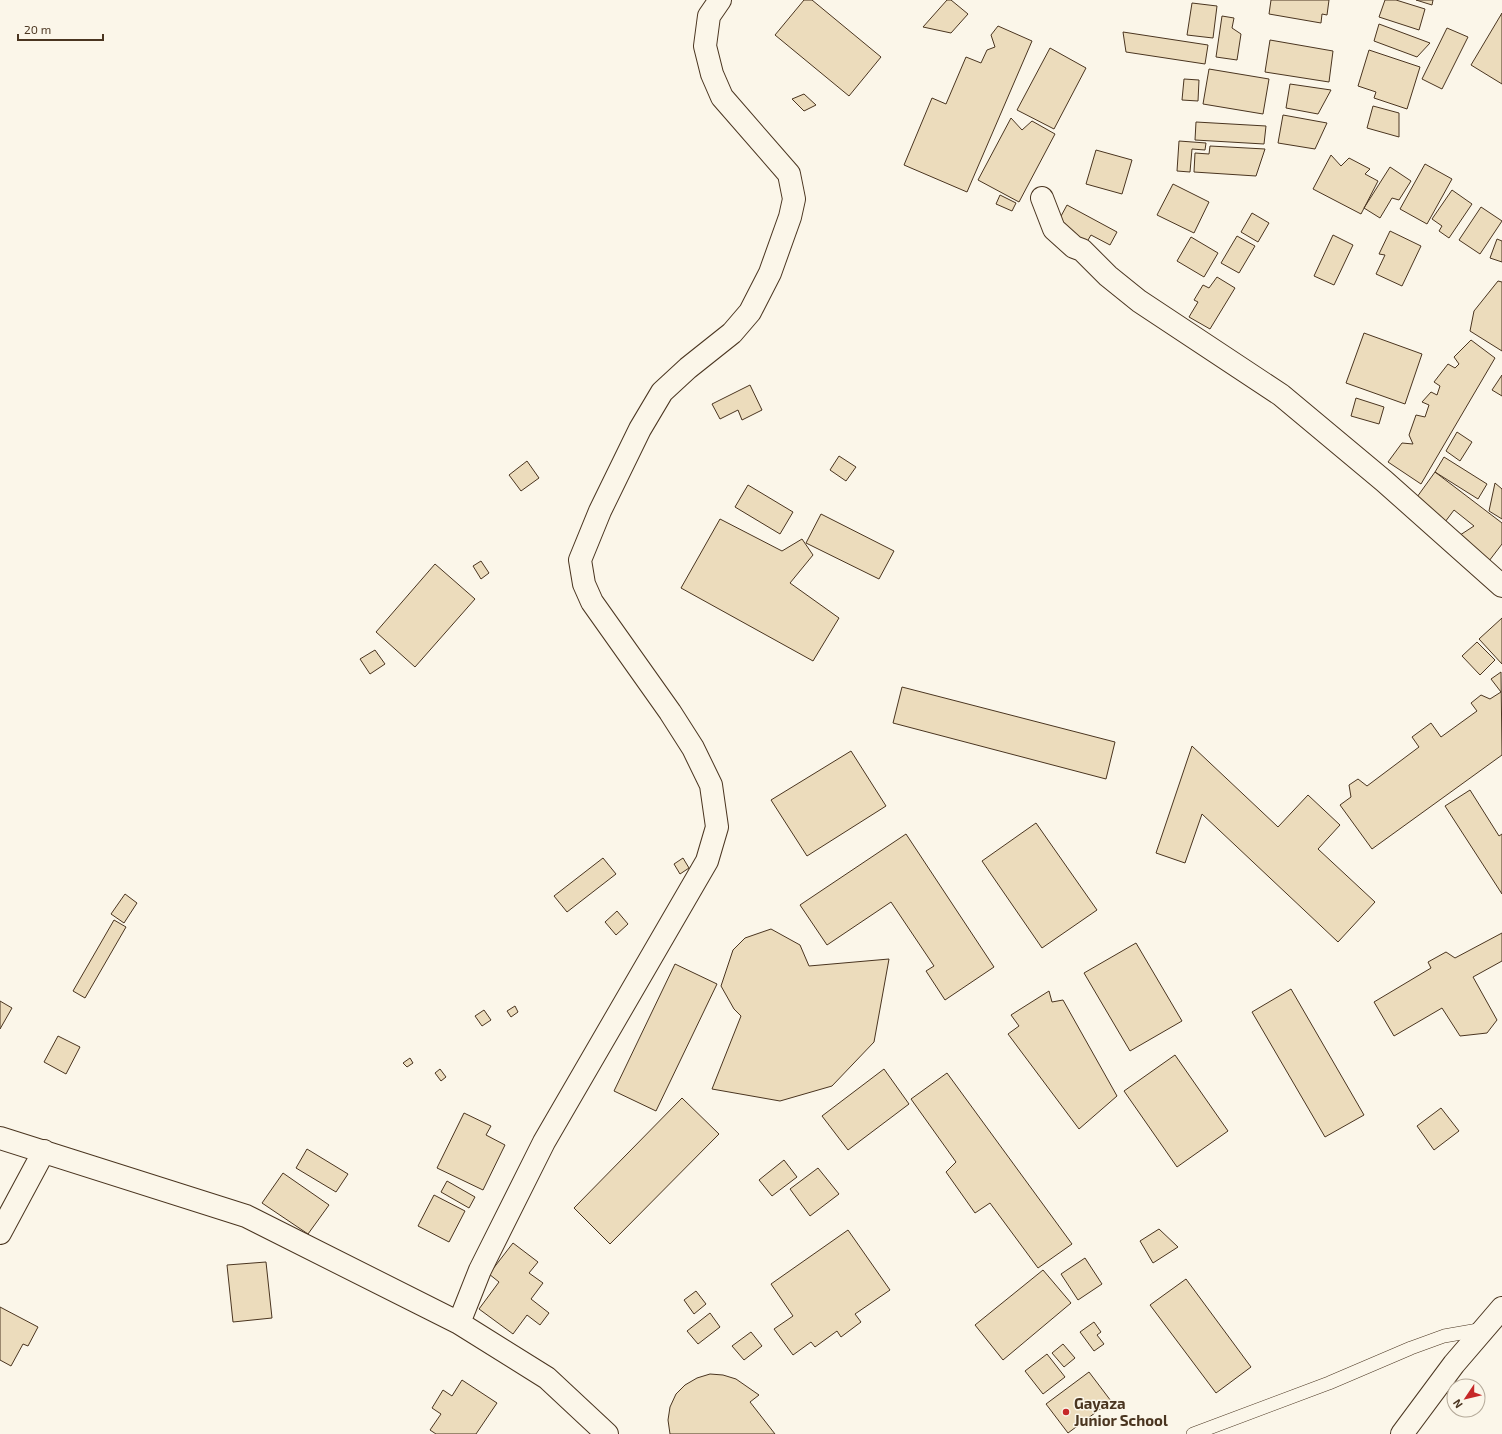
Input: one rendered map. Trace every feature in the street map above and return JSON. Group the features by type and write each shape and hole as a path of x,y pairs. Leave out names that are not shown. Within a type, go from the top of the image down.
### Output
{"street":[{"path":"459,1323 480,1270 544,1142 707,861 716,827 711,785 693,748 670,712 592,602 584,584 580,560 600,510 640,429 662,392 688,368 732,333 750,312 770,273 790,218 794,199 789,174 722,97 712,74 706,46 707,31 709,16 720,0"},
{"path":"1042,198 1054,229 1074,247 1082,250 1108,276 1138,301 1281,395 1500,580"},
{"path":"0,1138 246,1216 459,1323 547,1378 608,1434"},
{"path":"0,1233 44,1152"},
{"path":"1402,1434 1454,1364 1502,1308"}],"lane":[{"path":"1193,1434 1329,1383 1411,1348 1444,1336 1484,1329"}],"building":[{"path":"804,0 812,0 881,57 849,96 775,35"},
{"path":"947,0 951,0 968,14 951,33 923,27"},
{"path":"1271,0 1329,0 1327,15 1322,14 1321,23 1269,14"},
{"path":"1385,0 1396,0 1425,9 1419,30 1379,17"},
{"path":"1416,0 1433,0 1432,5"},
{"path":"1192,3 1217,6 1213,38 1187,35"},
{"path":"1502,13 1502,84 1471,65"},
{"path":"1222,16 1234,18 1232,28 1241,34 1237,60 1216,57"},
{"path":"1379,24 1430,43 1417,57 1374,41"},
{"path":"998,26 1032,41 967,192 904,165 932,98 946,104 966,57 981,63 987,50 995,47 991,35"},
{"path":"1447,28 1468,37 1442,89 1422,79"},
{"path":"1123,32 1208,45 1205,64 1126,52"},
{"path":"1270,40 1333,51 1329,82 1265,72"},
{"path":"1050,48 1086,68 1054,129 1017,110"},
{"path":"1369,50 1420,67 1407,109 1374,98 1376,92 1358,86"},
{"path":"1209,69 1269,79 1263,114 1203,104"},
{"path":"1184,79 1199,80 1198,101 1182,100"},
{"path":"1290,84 1331,90 1318,114 1286,108"},
{"path":"804,94 816,105 804,111 792,99"},
{"path":"1373,106 1399,113 1399,137 1367,128"},
{"path":"1283,115 1327,123 1315,149 1278,143"},
{"path":"1011,118 1022,130 1032,121 1055,134 1019,202 978,180"},
{"path":"1196,122 1266,126 1264,144 1195,140"},
{"path":"1179,141 1206,143 1205,150 1192,149 1190,172 1177,171"},
{"path":"1210,146 1265,149 1256,176 1194,172 1195,153 1209,154"},
{"path":"1096,150 1132,160 1122,194 1086,184"},
{"path":"1331,155 1341,166 1349,158 1370,169 1365,174 1378,181 1361,214 1313,189"},
{"path":"1425,164 1452,179 1427,224 1400,209"},
{"path":"1390,167 1411,181 1399,200 1392,198 1380,218 1364,208"},
{"path":"1173,184 1209,202 1194,233 1157,215"},
{"path":"1452,190 1472,204 1449,238 1439,231 1442,226 1432,219"},
{"path":"1000,195 1016,203 1012,211 996,204"},
{"path":"1067,205 1117,232 1110,245 1091,235 1082,250 1054,229"},
{"path":"1481,207 1502,221 1480,254 1459,240"},
{"path":"1252,213 1269,223 1258,242 1241,232"},
{"path":"1390,231 1421,246 1402,286 1376,274 1385,255 1379,254"},
{"path":"1333,235 1353,245 1334,285 1314,276"},
{"path":"1237,236 1255,246 1239,273 1221,263"},
{"path":"1191,237 1218,253 1204,277 1177,261"},
{"path":"1497,239 1502,241 1502,262 1490,258"},
{"path":"1217,277 1235,288 1210,329 1189,317 1198,302 1194,300 1203,285 1209,288"},
{"path":"1498,281 1502,282 1502,351 1470,331 1474,311"},
{"path":"1364,333 1422,354 1405,404 1346,383"},
{"path":"1471,340 1495,358 1421,484 1388,462 1402,443 1413,444 1409,435 1416,415 1425,417 1429,405 1422,402 1431,392 1437,395 1440,386 1434,382 1448,364 1455,368 1459,364 1454,357"},
{"path":"1502,375 1502,396 1492,390"},
{"path":"750,385 762,410 742,420 738,410 720,419 712,404"},
{"path":"1356,398 1384,407 1379,424 1351,416"},
{"path":"1457,432 1472,442 1460,461 1446,451"},
{"path":"839,456 856,467 846,481 830,470"},
{"path":"1444,457 1487,484 1478,499 1435,472"},
{"path":"527,461 539,478 521,491 509,475"},
{"path":"1435,472 1502,523 1502,544 1489,561 1457,537 1474,526 1454,510 1442,526 1412,504"},
{"path":"1495,483 1502,489 1502,519 1489,511"},
{"path":"748,485 793,512 780,534 735,507"},
{"path":"821,514 894,551 879,579 806,543"},
{"path":"720,519 782,551 802,539 813,555 790,583 839,618 813,661 681,588"},
{"path":"481,561 489,573 481,579 473,566"},
{"path":"435,564 475,599 415,667 376,632"},
{"path":"1502,618 1502,664 1479,639"},
{"path":"1477,642 1495,660 1480,675 1462,656"},
{"path":"375,650 385,664 370,674 360,659"},
{"path":"1501,672 1502,755 1372,849 1340,805 1351,797 1349,785 1358,779 1367,786 1419,747 1412,737 1431,723 1441,737 1477,711 1471,703 1481,695 1490,699 1501,692 1491,679"},
{"path":"902,687 1115,742 1106,779 893,723"},
{"path":"1192,746 1278,827 1308,795 1340,825 1318,849 1375,902 1338,942 1202,814 1185,863 1156,853"},
{"path":"851,751 886,806 807,856 771,800"},
{"path":"1470,790 1499,836 1502,834 1502,894 1445,806"},
{"path":"1036,823 1097,910 1042,948 982,861"},
{"path":"906,834 994,967 945,1000 926,971 934,966 891,902 827,945 800,905"},
{"path":"603,858 616,874 567,912 554,896"},
{"path":"683,858 689,868 680,874 674,864"},
{"path":"125,894 137,903 124,923 111,914"},
{"path":"617,911 628,924 616,935 605,922"},
{"path":"114,920 126,927 85,998 73,991"},
{"path":"771,929 800,945 809,966 889,959 874,1042 832,1086 780,1101 712,1089 741,1016 734,1009 721,986 733,950 745,938"},
{"path":"1502,933 1502,961 1473,977 1497,1020 1487,1033 1460,1036 1442,1008 1394,1036 1374,1002 1431,968 1428,962 1446,952 1455,958"},
{"path":"1136,943 1182,1021 1130,1051 1084,973"},
{"path":"675,964 717,984 656,1111 614,1091"},
{"path":"1291,989 1364,1115 1325,1137 1252,1012"},
{"path":"1049,991 1052,1002 1063,1000 1117,1096 1079,1129 1008,1034 1019,1026 1011,1015"},
{"path":"0,1001 12,1008 0,1029"},
{"path":"515,1006 518,1012 511,1017 507,1011"},
{"path":"484,1010 491,1020 482,1026 475,1016"},
{"path":"58,1036 80,1047 66,1074 44,1062"},
{"path":"1175,1055 1228,1131 1177,1167 1124,1091"},
{"path":"410,1058 413,1063 407,1067 403,1063"},
{"path":"440,1069 446,1077 441,1081 435,1073"},
{"path":"884,1069 909,1104 848,1150 822,1116"},
{"path":"947,1073 1072,1244 1038,1268 990,1203 975,1213 946,1172 956,1162 911,1099"},
{"path":"682,1098 719,1134 610,1244 574,1208"},
{"path":"1441,1108 1459,1131 1434,1150 1417,1126"},
{"path":"464,1113 491,1126 486,1135 505,1145 483,1190 437,1168"},
{"path":"307,1149 348,1174 336,1192 296,1168"},
{"path":"784,1160 797,1177 772,1196 759,1180"},
{"path":"818,1168 839,1194 810,1216 790,1189"},
{"path":"283,1173 329,1205 308,1234 262,1203"},
{"path":"447,1181 475,1197 469,1208 441,1192"},
{"path":"434,1195 465,1211 449,1242 418,1226"},
{"path":"1159,1229 1178,1247 1153,1263 1140,1241"},
{"path":"848,1230 890,1290 855,1314 861,1322 841,1337 837,1331 815,1347 811,1342 793,1355 774,1329 793,1316 771,1284"},
{"path":"513,1243 538,1262 529,1273 543,1283 531,1299 549,1313 540,1325 527,1315 513,1334 479,1309 499,1282 489,1274"},
{"path":"1085,1258 1102,1284 1078,1300 1061,1274"},
{"path":"266,1262 272,1318 233,1322 227,1265"},
{"path":"1043,1270 1071,1303 1003,1360 975,1325"},
{"path":"1186,1279 1251,1367 1216,1393 1150,1305"},
{"path":"696,1291 706,1304 694,1314 684,1300"},
{"path":"0,1307 38,1327 28,1346 23,1344 11,1366 0,1360"},
{"path":"710,1313 720,1327 698,1344 687,1331"},
{"path":"1094,1322 1101,1332 1097,1335 1104,1344 1094,1351 1080,1332"},
{"path":"751,1332 762,1346 744,1360 732,1346"},
{"path":"1063,1344 1075,1358 1064,1367 1052,1353"},
{"path":"1047,1354 1065,1377 1043,1394 1025,1371"},
{"path":"1089,1372 1111,1401 1068,1433 1046,1404"},
{"path":"710,1374 723,1375 736,1379 759,1395 750,1402 775,1434 670,1434 668,1420 670,1407 676,1394 685,1385 697,1378"},
{"path":"462,1380 497,1403 476,1434 436,1434 430,1430 441,1414 432,1408 443,1390 452,1396"}],"place":[{"name":"Gayaza Junior School","path":"1066,1412"}]}
